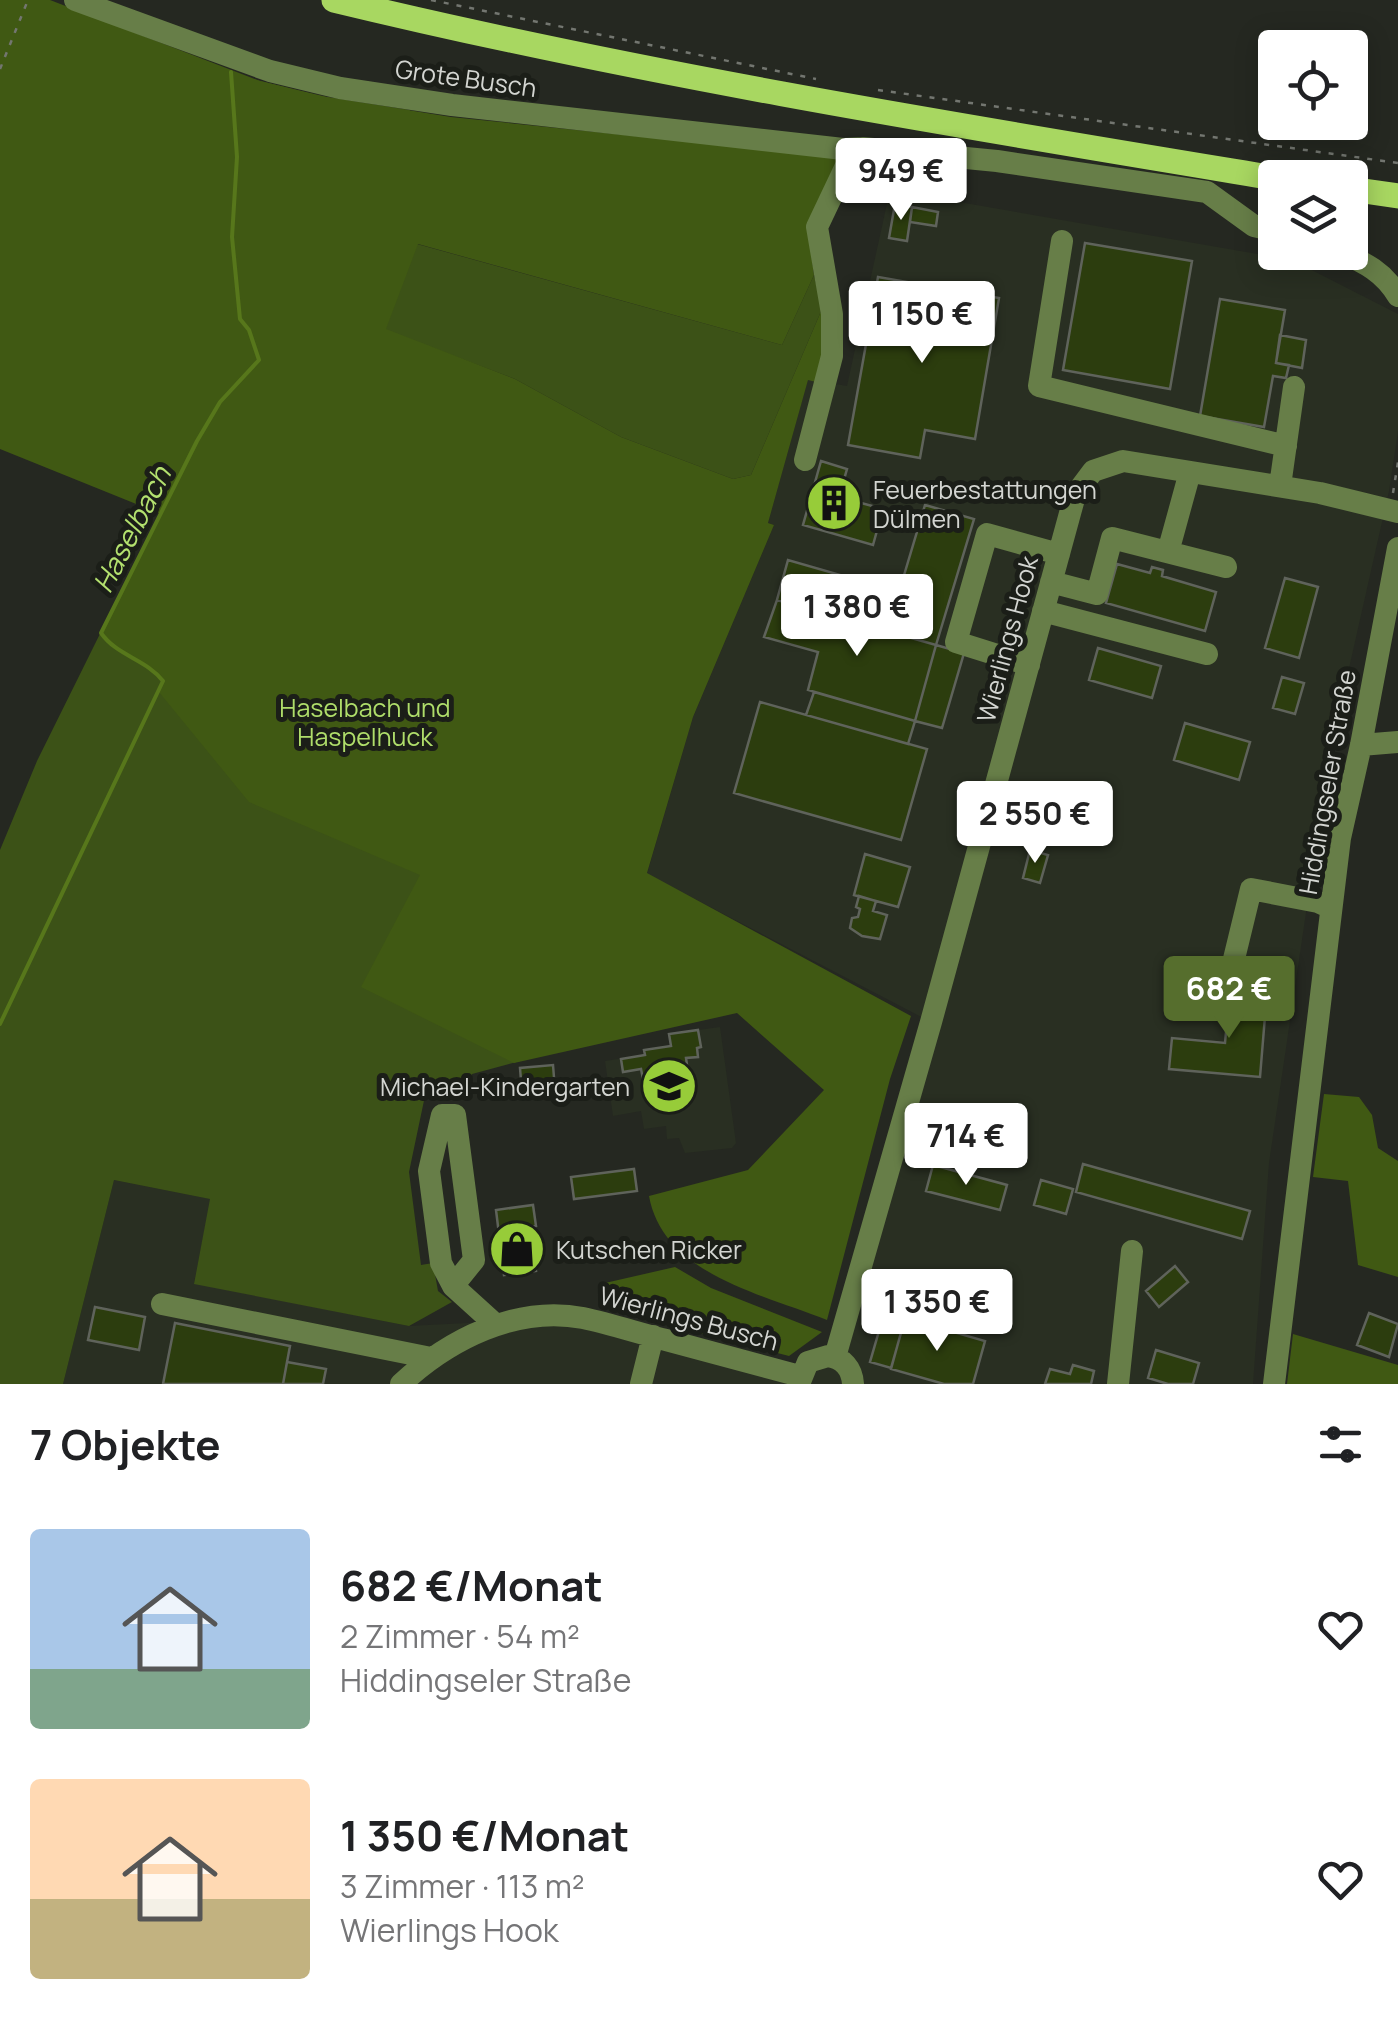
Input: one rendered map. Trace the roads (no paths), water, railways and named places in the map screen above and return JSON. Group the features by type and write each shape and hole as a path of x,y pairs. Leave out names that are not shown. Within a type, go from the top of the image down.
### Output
{"main road":[{"path":"334,0 496,39 983,130 1258,175"}],"street":[{"name":"Grote Busch","path":"75,0 270,71 340,88 452,105 824,147 997,162 1207,192 1258,227"},
{"path":"806,460 832,356 832,314 817,227 845,168 863,148"},
{"path":"1062,241 1039,386 1286,446"},
{"path":"1368,264 1389,281 1398,296"},
{"path":"1280,486 1294,388"},
{"name":"Wierlings Hook","path":"835,1357 1075,495 1093,472 1123,461 1280,486 1398,512"},
{"path":"1168,552 1190,472"},
{"path":"1029,666 956,642 987,534 1059,554"},
{"path":"1051,582 1096,594 1112,538 1226,567"},
{"name":"Hiddingseler Straße","path":"1274,1384 1340,838 1398,548"},
{"path":"1044,612 1207,654"},
{"path":"1361,745 1398,742"},
{"path":"1232,967 1251,889 1332,908"},
{"path":"454,1286 474,1260 454,1115 442,1115 429,1171 441,1263 454,1286 496,1325"},
{"path":"1118,1384 1132,1251"},
{"path":"162,1304 431,1358"},
{"name":"Wierlings Busch","path":"401,1384 431,1358 467,1336 496,1325 540,1317 579,1317 800,1380"},
{"path":"641,1384 653,1336"},
{"path":"800,1380 815,1358 835,1357 850,1370 853,1384"}],"waterway":[{"name":"Haselbach","path":"0,1024 163,681 101,633 197,441 220,402 259,360 249,330 240,319 232,237 237,157 231,72"}],"place":[{"name":"Feuerbestattungen Dülmen","path":"834,503"},
{"name":"Michael-Kindergarten","path":"669,1086"},
{"name":"Kutschen Ricker","path":"517,1249"}],"park label":[{"name":"Haselbach und Haspelhuck","path":"365,722"}]}
